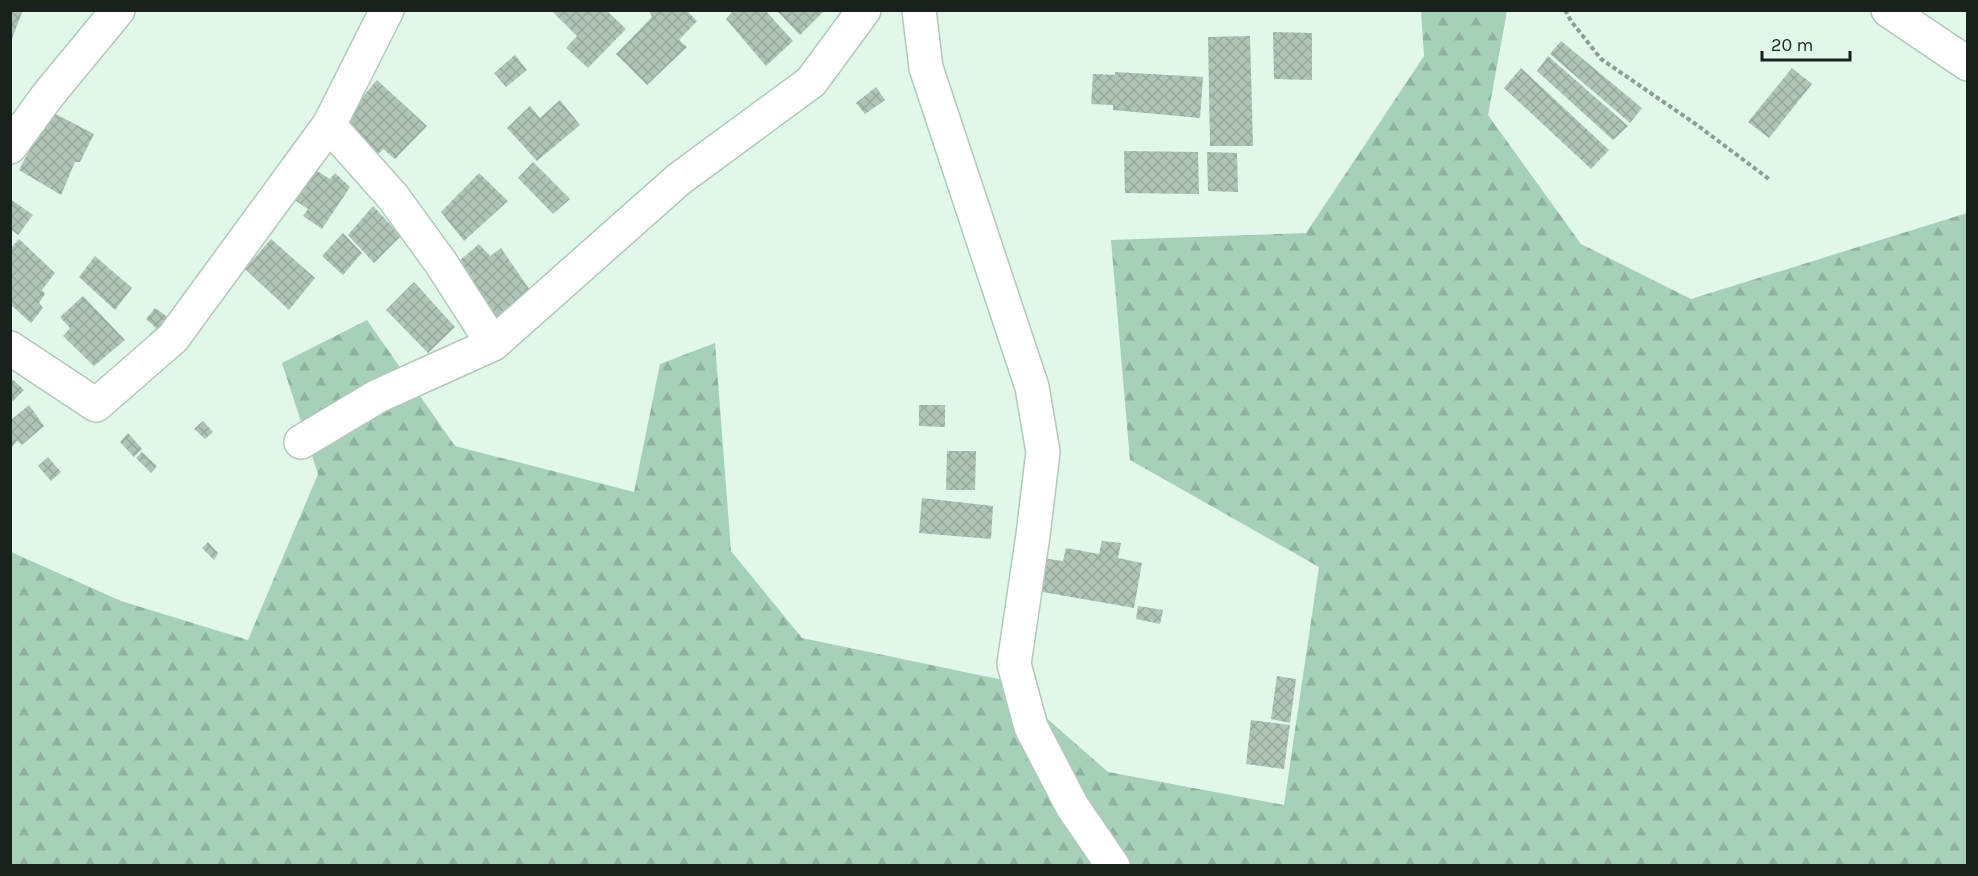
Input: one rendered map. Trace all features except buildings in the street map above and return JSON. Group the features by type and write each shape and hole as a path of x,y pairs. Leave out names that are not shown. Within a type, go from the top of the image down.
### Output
{"street":[{"path":"10,147 48,95 118,10"},
{"path":"10,348 96,405 172,339 329,125 387,10"},
{"path":"302,442 378,396 493,344 679,179 811,82 864,10"},
{"path":"919,10 926,68 1032,387 1043,452 1034,535 1014,664 1031,727 1072,806 1113,866"},
{"path":"1888,10 1968,64"},
{"path":"329,125 393,197 441,263 493,344"}],"path":[{"path":"1564,10 1601,59 1697,125 1769,179"}],"green space":[{"path":"1421,10 1507,11 1488,115 1581,244 1691,299 1967,213 1967,865 11,866 11,552 121,601 248,640 318,474 282,363 367,320 455,446 634,492 660,364 715,343 731,551 802,638 1003,680 1108,772 1284,805 1319,567 1130,460 1111,240 1306,233 1424,56"}]}
